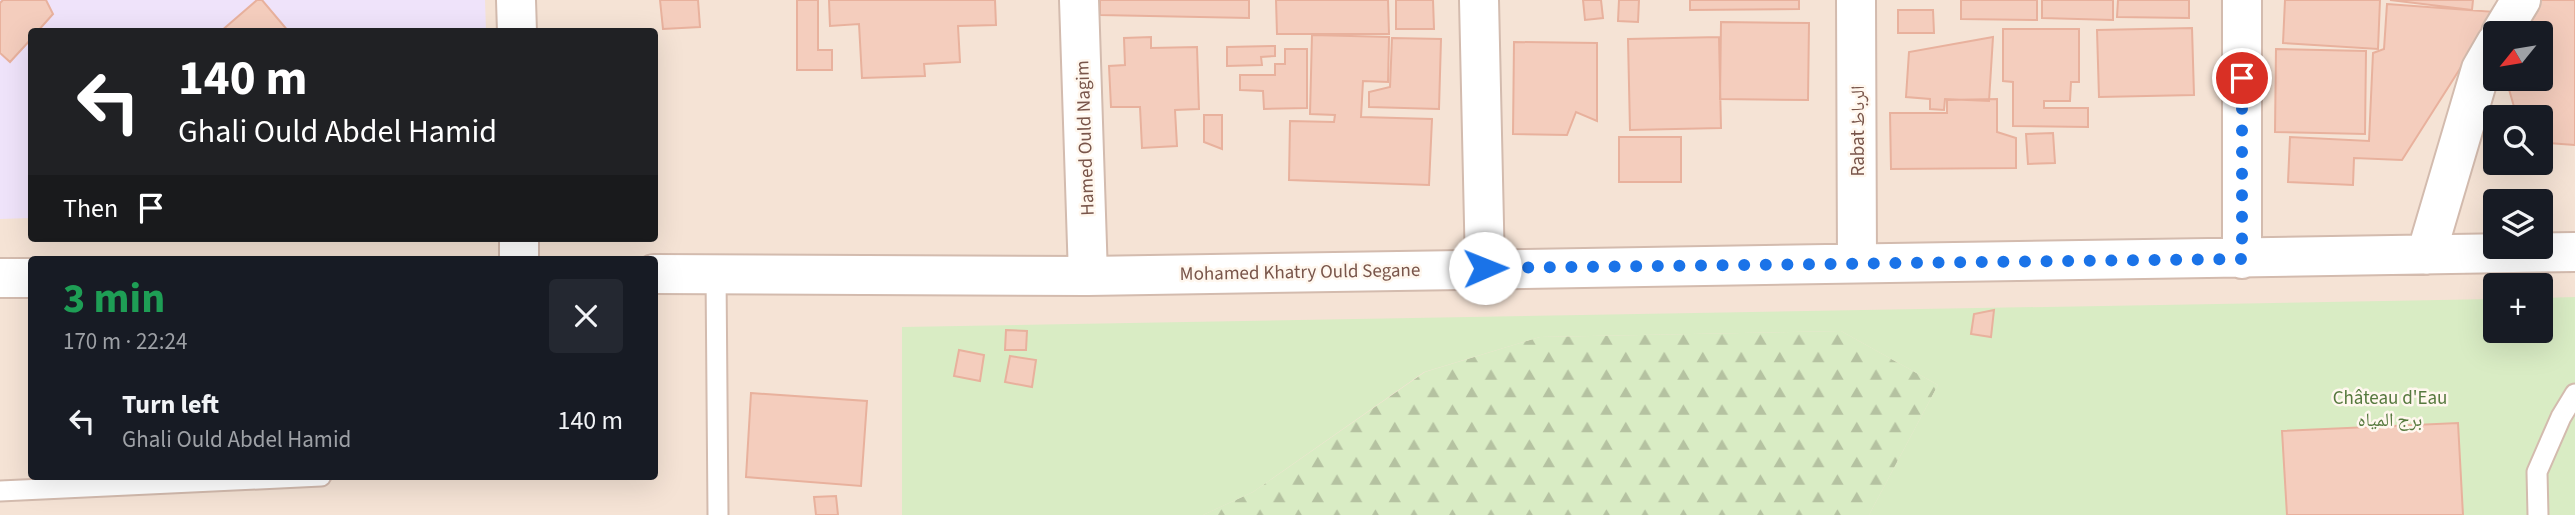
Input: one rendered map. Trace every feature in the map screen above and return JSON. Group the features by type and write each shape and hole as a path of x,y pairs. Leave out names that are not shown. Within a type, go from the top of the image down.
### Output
{"street":[{"path":"516,0 517,28"},
{"name":"Hamed Ould Nagim","path":"1079,0 1088,276"},
{"path":"1479,0 1485,268"},
{"name":"Rabat الرباط","path":"1856,0 1857,262"},
{"path":"2242,0 2242,259"},
{"path":"2508,21 2521,0"},
{"path":"2426,255 2483,66"},
{"name":"Mohamed Khatry Ould Segane","path":"658,274 1088,276 2575,252"},
{"path":"0,278 28,278"}],"lane":[{"path":"716,273 718,515"},
{"path":"2538,515 2537,472 2561,417 2575,394"},
{"path":"0,491 87,481 134,480"}],"shaded area":[{"path":"0,0 2575,0 2575,515 0,515"},
{"path":"0,0 485,0 486,28 28,28 28,218 0,219"}],"green space":[{"name":"Château d'Eau برج المياه","path":"2575,297 2575,515 1869,515 1938,385 1841,331 1540,337 1424,372 1253,492 1203,515 902,515 902,327 2483,299 2483,343 2553,343 2553,298"},
{"path":"1841,331 1938,385 1869,515 1203,515 1253,492 1425,372 1540,337"}],"building":[{"path":"3,0 46,0 53,14 41,28 28,28 28,42 10,62 0,53 0,3"},
{"path":"257,0 262,0 286,28 225,28"},
{"path":"660,0 698,0 700,27 663,29"},
{"path":"797,0 818,0 818,50 832,50 832,70 797,70"},
{"path":"829,0 995,0 996,25 958,26 960,62 924,64 925,76 862,78 859,24 830,26"},
{"path":"1100,0 1249,0 1249,18 1100,15"},
{"path":"1276,0 1388,0 1389,34 1277,34"},
{"path":"1396,0 1433,0 1434,29 1396,29"},
{"path":"1583,0 1601,0 1603,18 1585,20"},
{"path":"1619,0 1639,0 1638,22 1618,21"},
{"path":"1690,0 1799,0 1799,9 1690,10"},
{"path":"1961,0 2037,0 2037,20 1961,19"},
{"path":"2042,0 2113,0 2113,20 2042,18"},
{"path":"2118,0 2189,0 2189,18 2117,17"},
{"path":"2285,0 2380,0 2378,49 2283,43"},
{"path":"2390,0 2473,0 2472,10"},
{"path":"2531,0 2575,0 2575,145 2553,143 2553,105 2514,105 2509,91 2553,91 2553,21 2514,21"},
{"path":"2387,4 2496,12 2490,21 2483,21 2483,32 2402,160 2354,158 2353,185 2288,182 2290,137 2369,141 2373,53 2384,49"},
{"path":"1898,10 1933,10 1934,33 1898,33"},
{"path":"1721,22 1809,23 1808,100 1720,99"},
{"path":"2192,28 2194,95 2099,97 2097,30"},
{"path":"2003,29 2079,29 2079,82 2071,82 2070,101 2044,101 2044,108 2088,108 2088,127 2013,126 2013,82 2003,81"},
{"path":"1312,35 1389,37 1388,82 1363,81 1361,117 1432,119 1429,185 1289,180 1290,121 1334,122 1335,115 1310,114"},
{"path":"1151,37 1151,48 1197,47 1199,109 1175,110 1177,146 1142,148 1140,107 1111,107 1109,66 1125,65 1124,38"},
{"path":"1719,37 1721,128 1630,130 1628,39"},
{"path":"1993,37 1989,101 1945,99 1944,110 1930,109 1930,99 1906,97 1909,52"},
{"path":"1392,38 1441,39 1439,109 1369,107 1369,92 1390,87"},
{"path":"1514,42 1597,43 1597,121 1576,112 1567,135 1513,134"},
{"path":"1275,46 1275,56 1261,57 1262,65 1227,66 1227,47"},
{"path":"1285,49 1307,49 1307,108 1264,109 1263,91 1240,90 1240,75 1275,75 1275,64 1285,64"},
{"path":"2276,49 2366,51 2365,134 2275,132"},
{"path":"1997,99 1997,132 2016,138 2016,168 1891,169 1890,113 1947,113 1947,100"},
{"path":"1204,115 1222,115 1222,149 1204,142"},
{"path":"2053,133 2055,163 2028,164 2026,134"},
{"path":"1619,137 1681,137 1681,182 1619,182"},
{"path":"1994,310 1991,337 1971,334 1974,314"},
{"path":"1006,330 1027,331 1026,350 1005,350"},
{"path":"959,350 984,355 980,381 954,376"},
{"path":"1010,356 1036,360 1032,387 1005,382"},
{"path":"751,393 867,401 861,486 746,477"},
{"path":"2458,423 2463,515 2287,515 2282,431"},
{"path":"836,496 838,515 816,515 814,497"}],"route":[{"path":"1485,268 2242,259 2242,78"}]}
